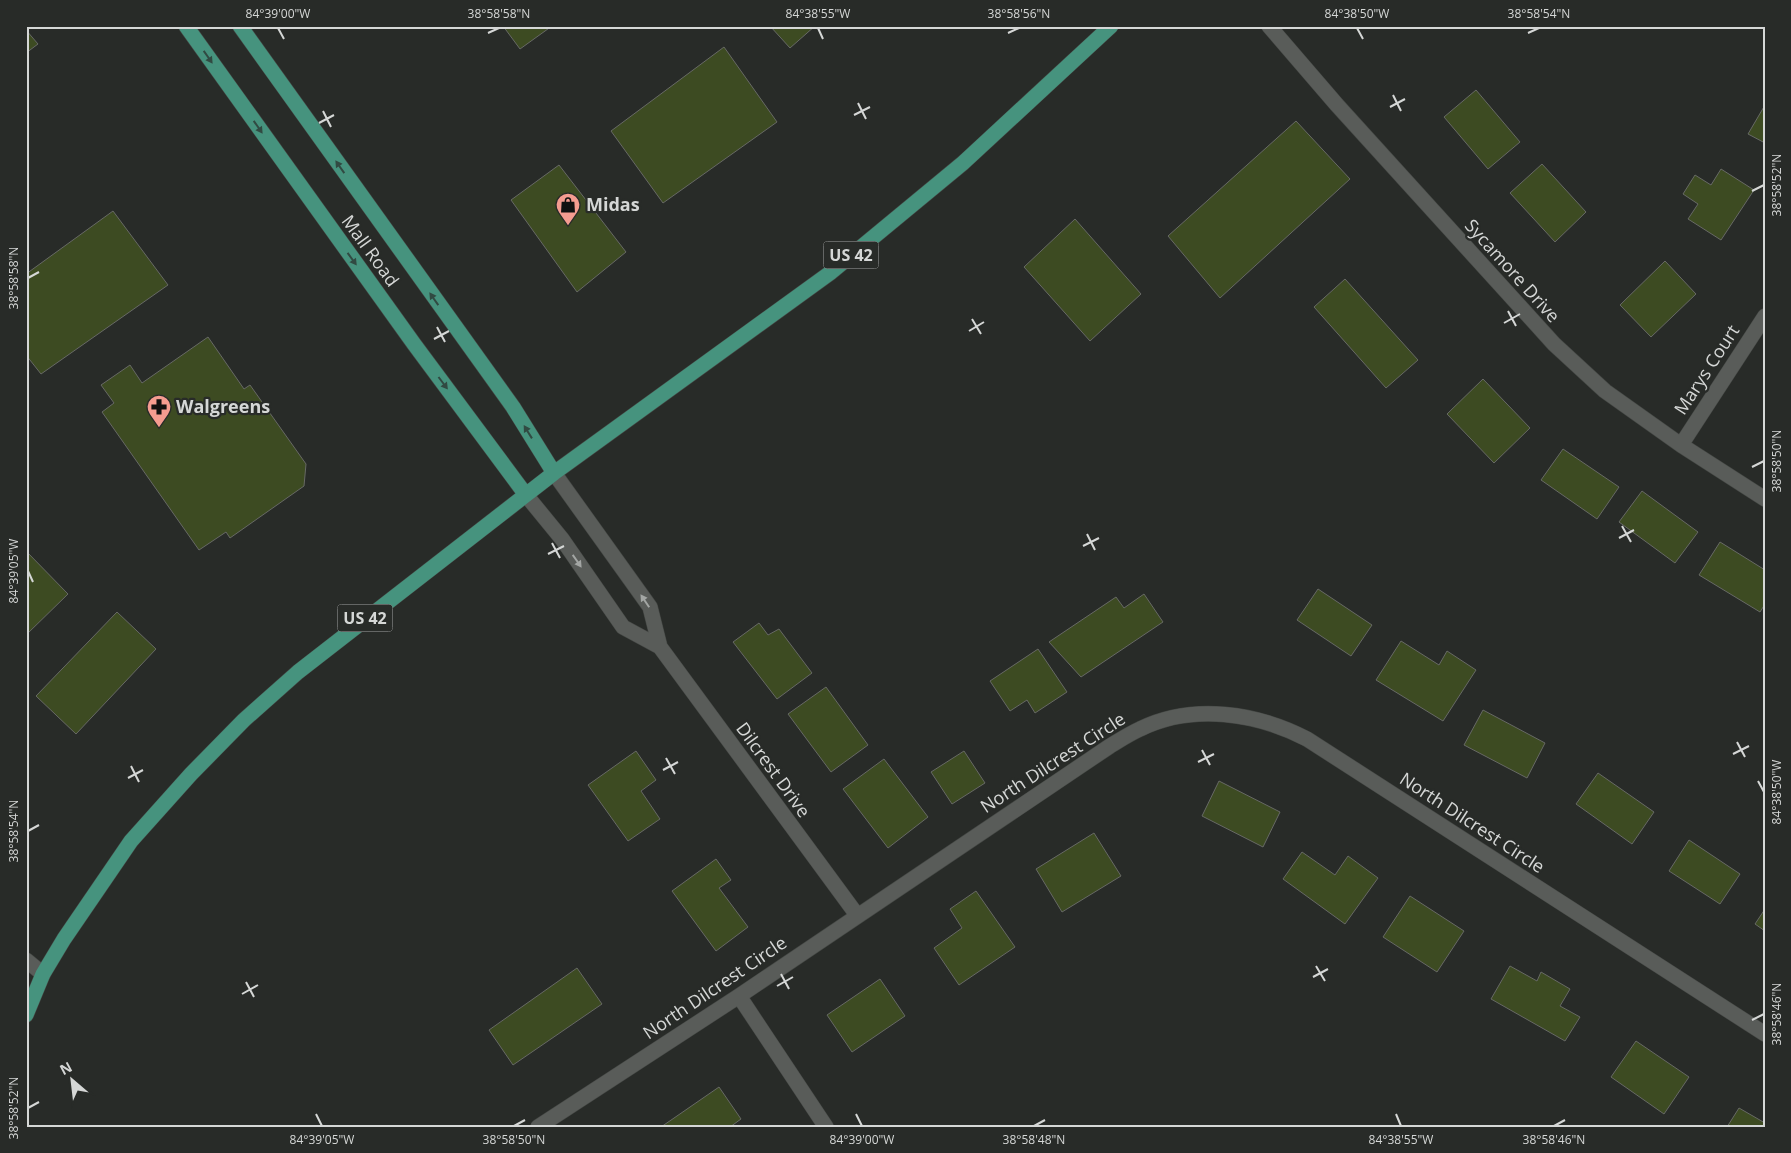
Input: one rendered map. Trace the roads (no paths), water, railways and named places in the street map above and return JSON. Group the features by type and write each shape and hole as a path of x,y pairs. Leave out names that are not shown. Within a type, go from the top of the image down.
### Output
{"main road":[{"name":"Mall Road","path":"186,26 414,344 526,495"},
{"name":"Mall Road","path":"240,26 513,408 554,473"},
{"name":"US 42","path":"26,1015 43,974 64,939 131,841 244,720 298,672 554,473 830,273 962,163 1111,26"}],"street":[{"name":"Sycamore Drive","path":"1269,26 1350,119 1554,344 1605,391 1765,499"},
{"name":"Marys Court","path":"1681,444 1765,316"},
{"name":"Dilcrest Drive","path":"554,473 650,607 660,647 857,915"},
{"name":"Dilcrest Drive","path":"526,495 562,539 623,627 660,647"},
{"name":"North Dilcrest Circle","path":"538,1127 739,996 1110,746 1141,728 1172,718 1202,713 1260,719 1288,729 1307,739 1765,1034"},
{"path":"26,960 43,974"},
{"path":"739,996 826,1127"}],"place":[{"name":"Midas","path":"568,226"},
{"name":"Walgreens","path":"159,428"}]}
